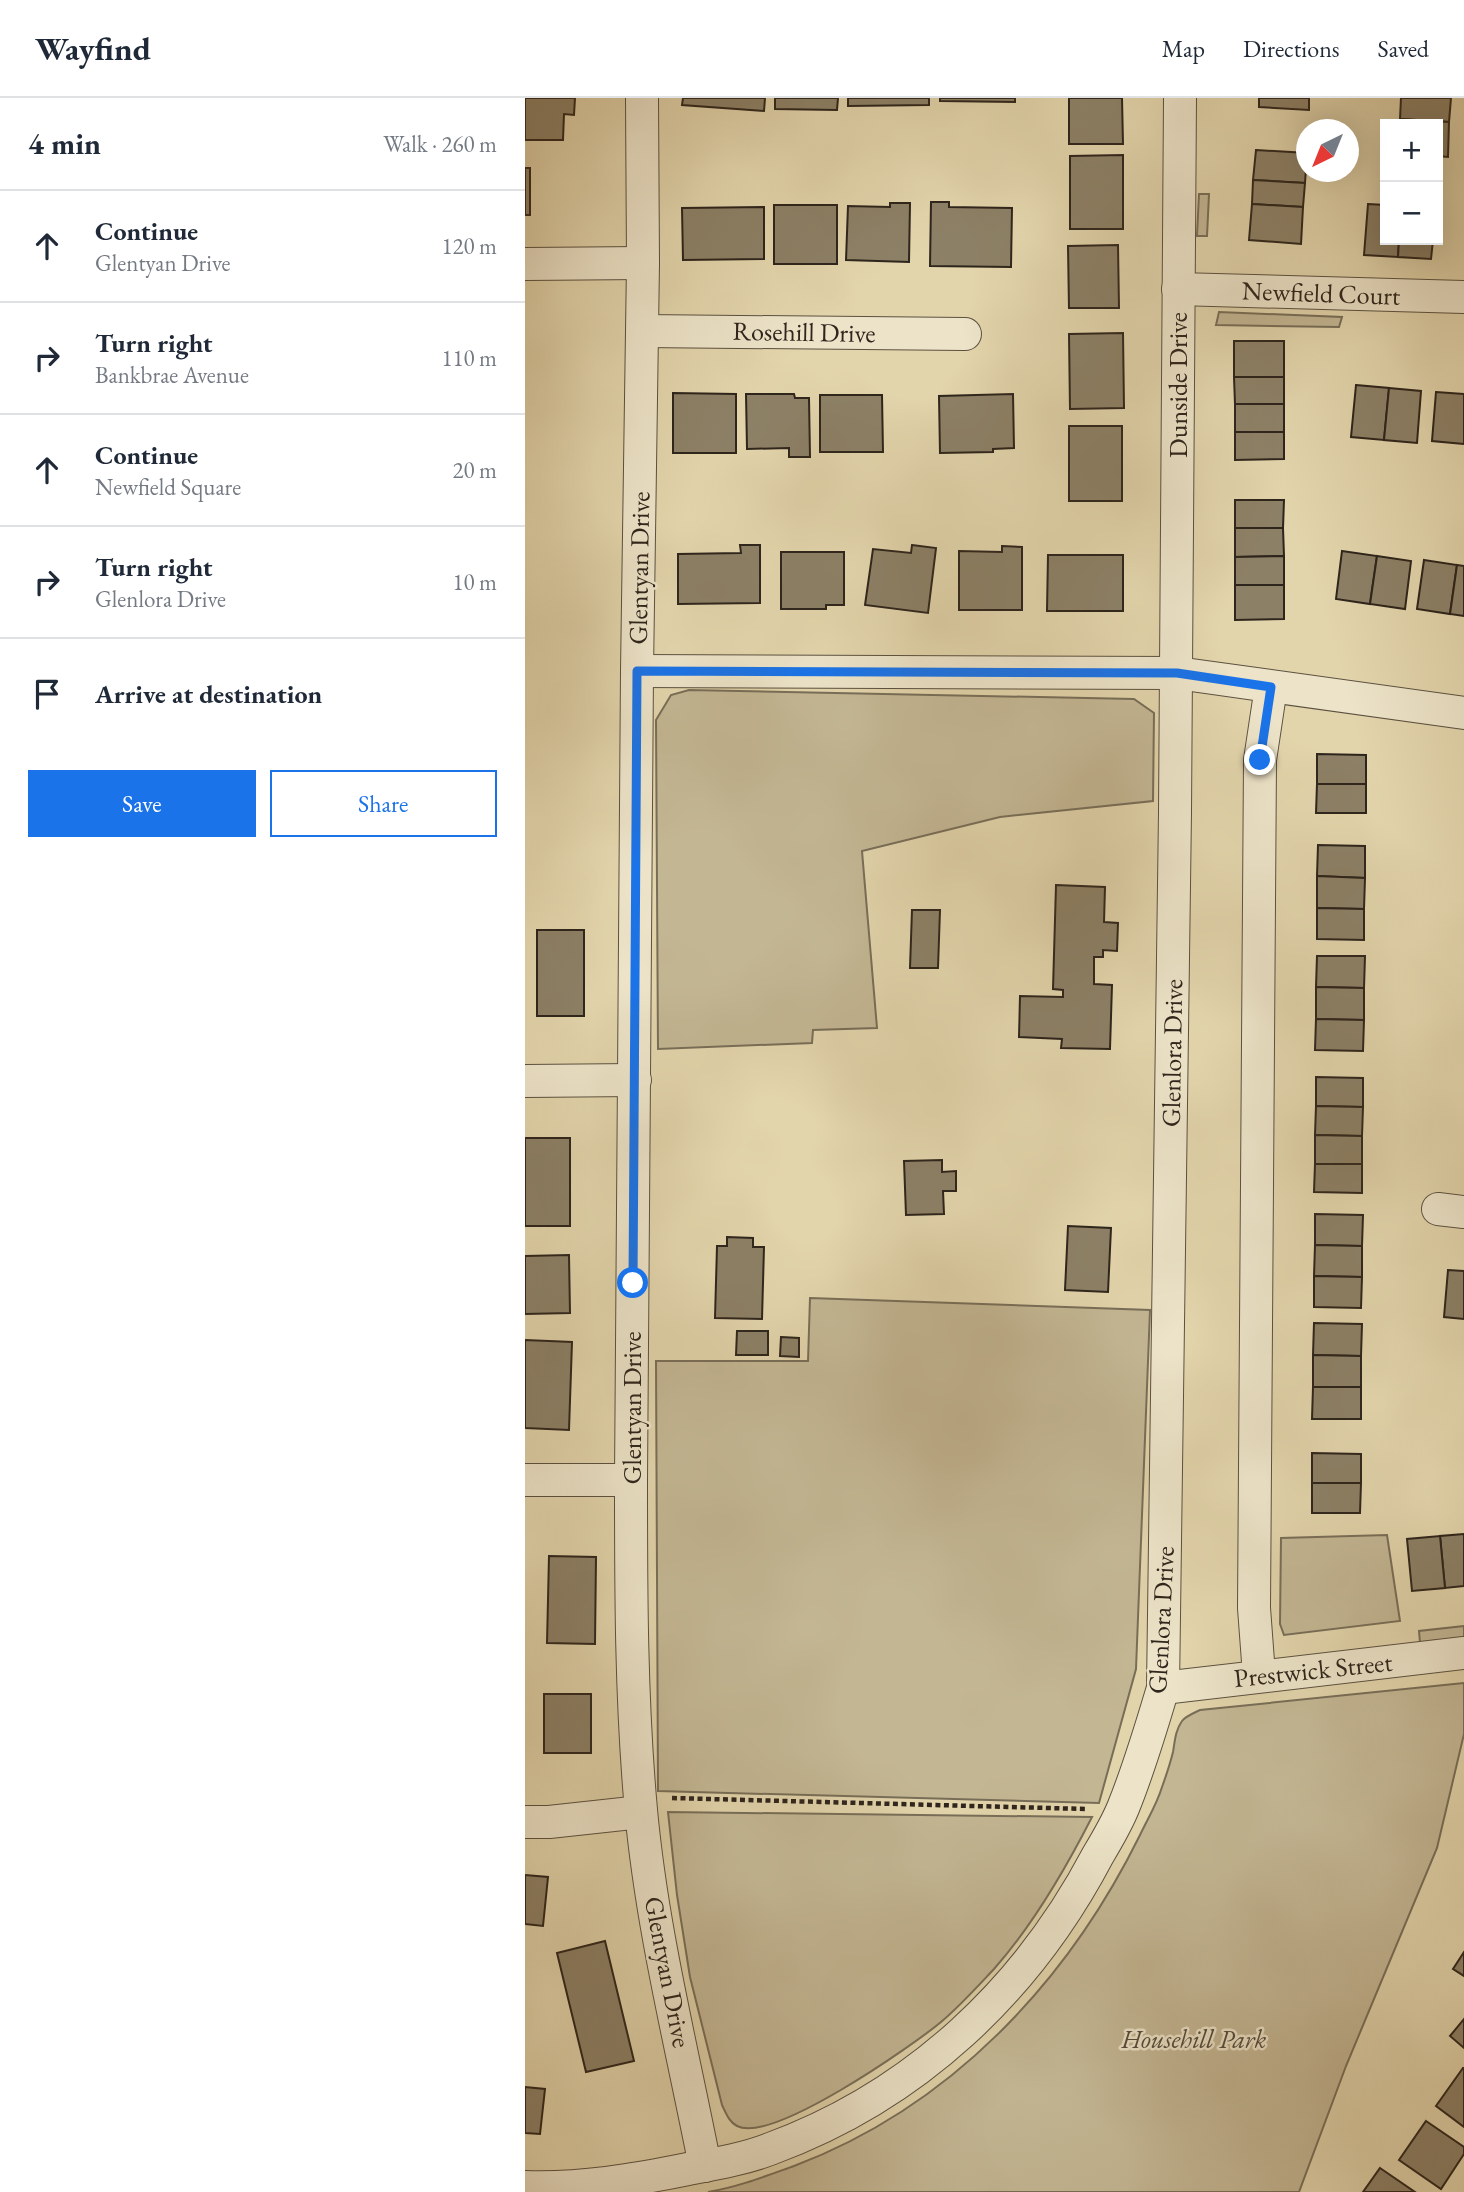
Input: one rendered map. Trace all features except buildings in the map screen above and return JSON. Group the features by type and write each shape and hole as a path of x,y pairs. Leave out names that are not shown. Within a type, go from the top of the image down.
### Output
{"street":[{"name":"Glentyan Drive","path":"642,98 643,331 637,671 631,1480 633,1679 641,1805 657,1926 705,2166"},
{"name":"Dunside Drive","path":"1177,673 1180,98"},
{"path":"525,264 643,263"},
{"name":"Newfield Court","path":"1178,289 1464,297"},
{"name":"Rosehill Drive","path":"643,331 965,334"},
{"path":"637,671 1177,673 1464,713"},
{"name":"Glenlora Drive","path":"525,2187 550,2188 635,2180 769,2150 834,2122 903,2081 979,2019 1025,1969 1084,1883 1122,1810 1163,1688 1177,673"},
{"path":"1259,1675 1254,1594 1260,760 1271,687"},
{"path":"525,1082 635,1080"},
{"path":"525,1480 631,1480"},
{"name":"Prestwick Street","path":"1163,1688 1464,1653"},
{"path":"525,1822 549,1822 641,1805"}],"path":[{"path":"641,1805 1122,1810"}],"green space":[{"path":"1199,194 1209,194 1207,236 1197,236"},
{"path":"1219,312 1342,317 1339,327 1216,325"},
{"path":"689,690 1134,699 1154,713 1153,801 1000,817 862,851 877,1028 813,1030 812,1043 658,1049 656,720 671,695"},
{"path":"810,1298 1150,1310 1136,1669 1099,1803 658,1791 656,1361 808,1361"},
{"path":"1387,1535 1400,1621 1284,1635 1280,1624 1281,1538"},
{"path":"1464,1626 1464,1638 1420,1643 1419,1631"},
{"name":"Househill Park","path":"1464,1683 1464,1734 1437,1848 1346,2066 1299,2192 708,2192 773,2174 851,2141 904,2110 953,2074 998,2034 1040,1989 1077,1941 1111,1889 1157,1800 1171,1761 1177,1732 1186,1718 1200,1710"},
{"path":"668,1812 1092,1817 1060,1877 1009,1952 948,2016 902,2051 841,2090 780,2121 755,2128 734,2124 722,2105 690,1977"}],"route":[{"path":"633,1283 637,671 1177,673 1271,687 1260,760"}]}
